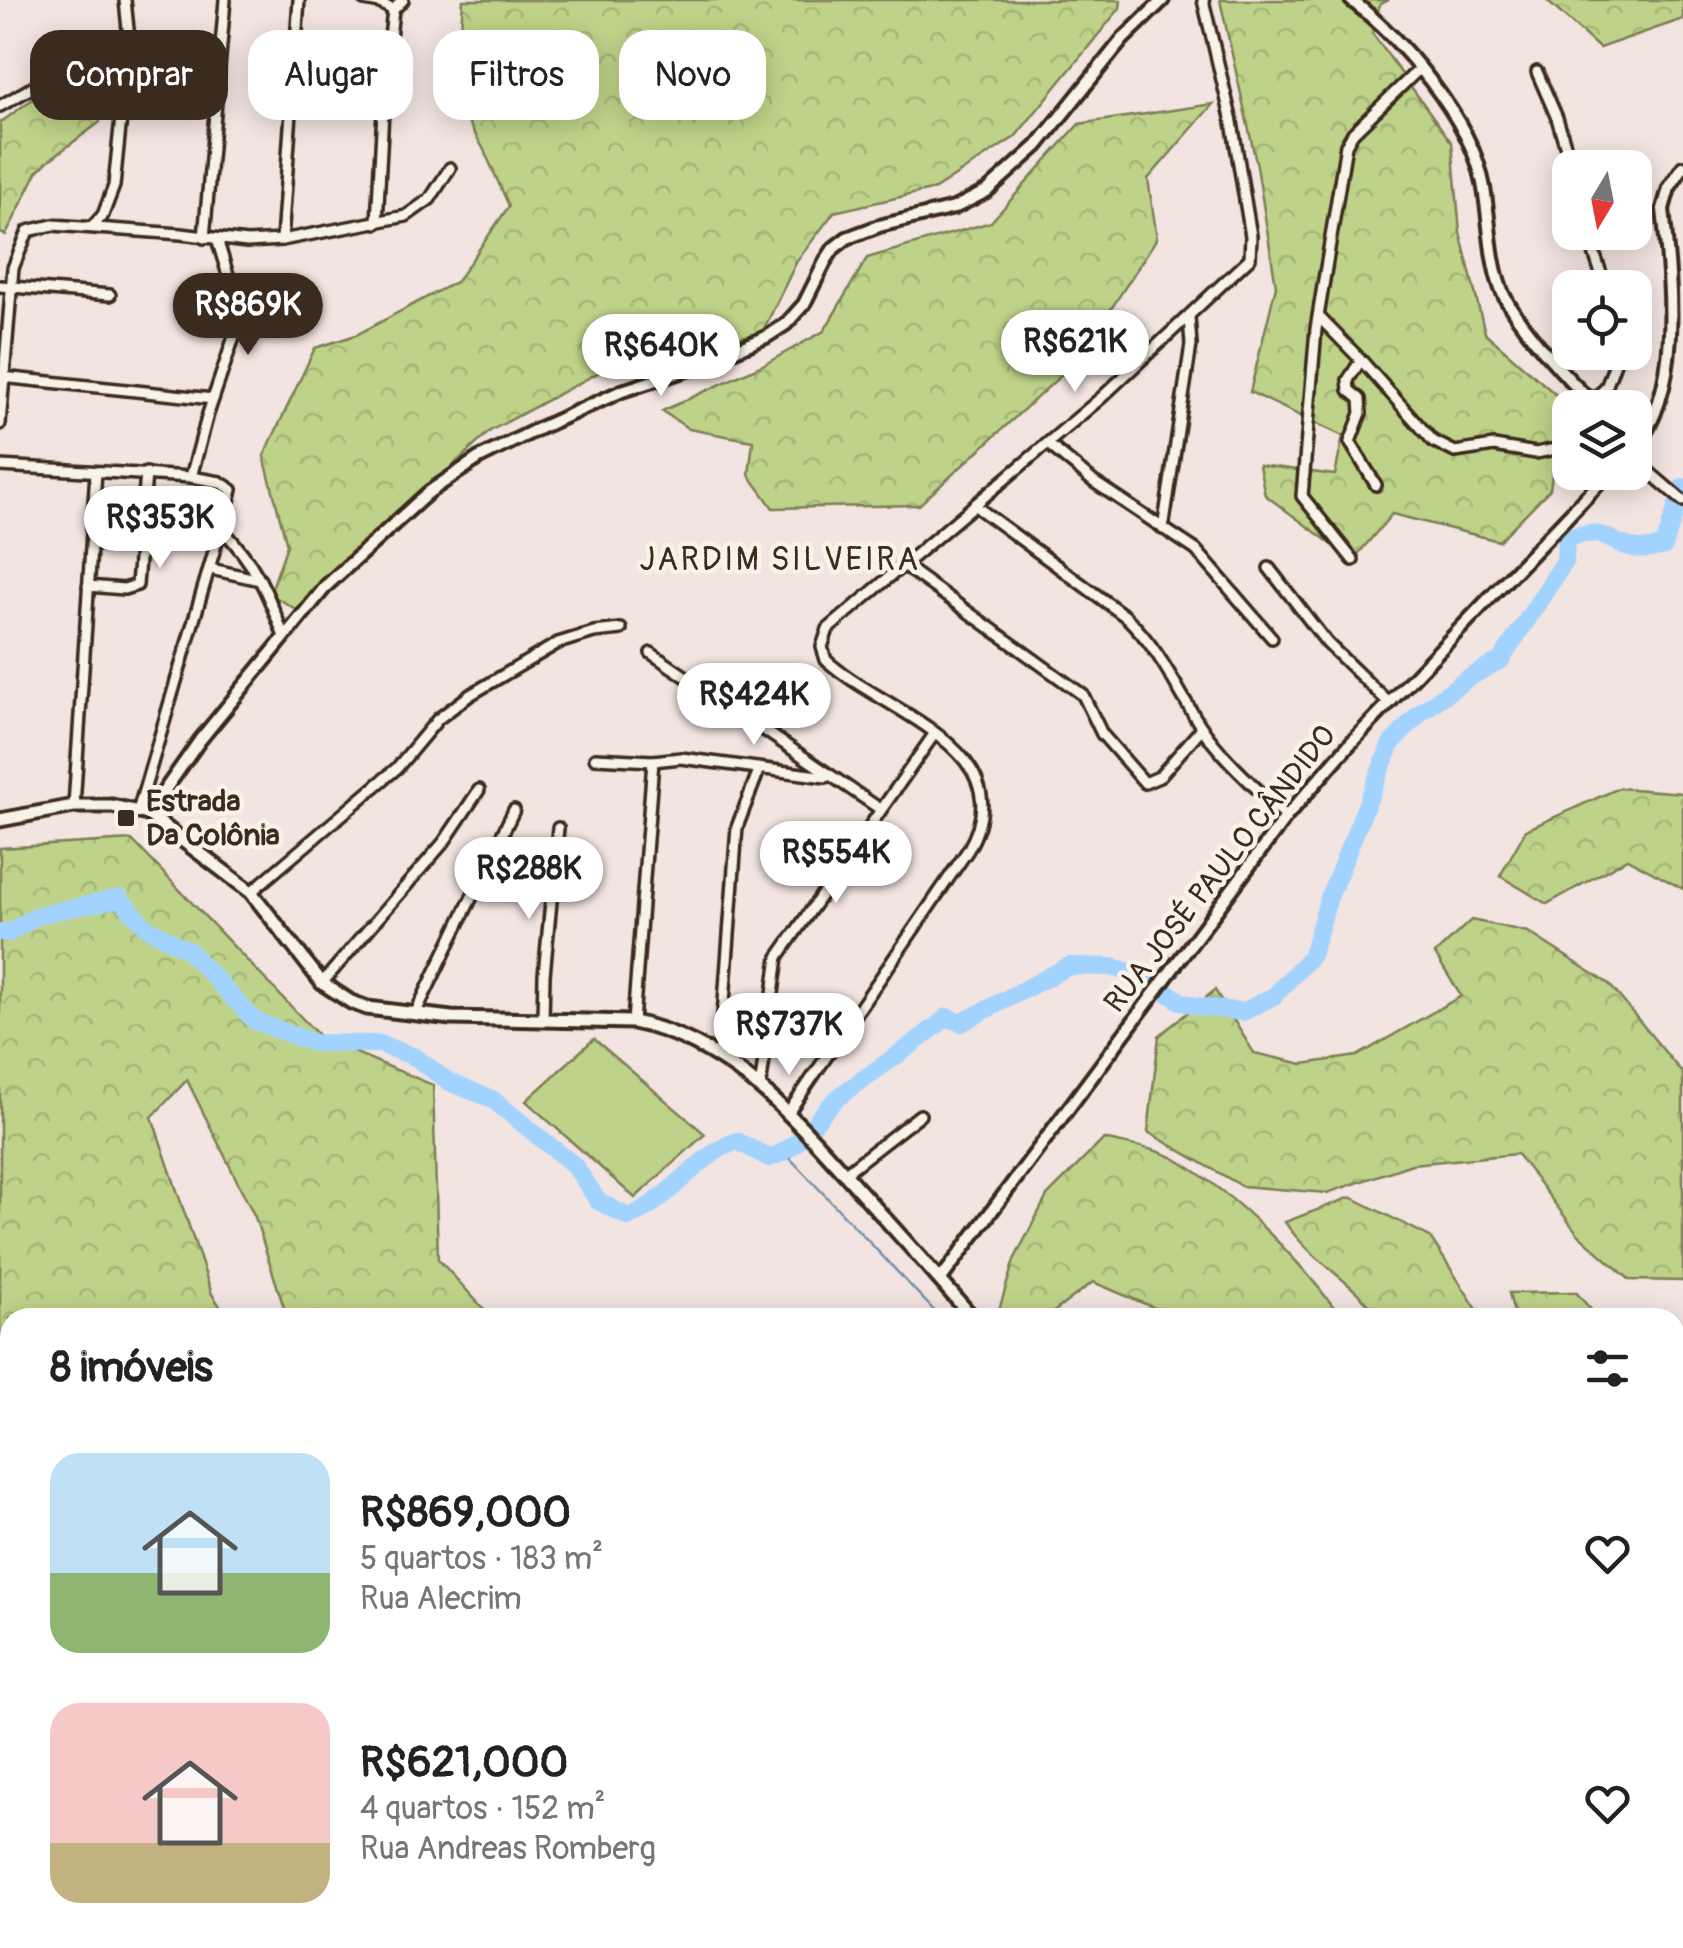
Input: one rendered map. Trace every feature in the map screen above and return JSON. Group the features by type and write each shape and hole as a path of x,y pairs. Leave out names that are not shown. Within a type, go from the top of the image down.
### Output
{"main road":[{"path":"0,820 74,806 143,812 252,892 322,983 351,1002 415,1014 633,1022 662,1027 720,1056 803,1128 965,1308"}],"street":[{"path":"125,0 127,30"},
{"path":"204,238 225,0"},
{"path":"282,240 299,0"},
{"path":"364,0 393,10"},
{"path":"377,223 393,10 403,0"},
{"path":"143,812 327,585 374,540 465,466 622,391 693,368 766,337 786,324 804,304 839,242 868,229 954,208 1001,181 1052,128 1122,40 1163,0"},
{"path":"788,1113 976,836 983,805 976,774 962,756 935,733 826,660 822,647 828,629 1048,444 1250,258 1251,236 1232,122 1203,0"},
{"path":"1351,0 1387,32 1436,88 1471,141 1484,186 1494,258 1505,297 1561,371 1581,390"},
{"path":"1353,560 1302,496 1318,317 1346,145 1419,70"},
{"path":"1536,72 1567,150"},
{"path":"0,106 30,88"},
{"path":"93,226 103,215 114,186 120,120"},
{"path":"1652,427 1661,416 1675,354 1663,210 1669,188 1683,167"},
{"path":"0,424 5,286 28,231 37,226 93,226 216,240 282,240 406,216 430,199 450,168"},
{"path":"192,477 238,322 236,300 216,240"},
{"path":"5,286 110,295"},
{"path":"1163,528 1192,346 1189,317"},
{"path":"1318,317 1433,441 1454,452 1494,446 1536,453 1552,450"},
{"path":"1361,360 1348,380 1349,390 1360,400 1361,413 1350,442 1376,484"},
{"path":"2,377 213,398"},
{"path":"1048,444 1094,482 1196,550 1272,638"},
{"path":"0,466 192,477 220,482 232,490 185,647 143,812"},
{"path":"74,806 96,472"},
{"path":"88,586 124,589 137,585 146,473"},
{"path":"1652,475 1683,501"},
{"name":"RUA JOSÉ PAULO CÂNDIDO","path":"941,1278 1286,817 1593,490"},
{"path":"974,505 1146,635 1167,664 1202,728 1286,817"},
{"path":"223,530 263,580 284,637"},
{"path":"903,565 1083,695 1102,734 1145,783 1159,776 1202,728"},
{"path":"1269,568 1327,643 1389,703"},
{"path":"211,569 263,580"},
{"path":"252,892 398,768 438,718 558,643 621,629"},
{"path":"650,653 880,809"},
{"path":"760,1088 778,957 935,733"},
{"path":"595,758 681,758 830,778"},
{"path":"633,1022 653,761"},
{"path":"720,1056 738,827 759,770"},
{"path":"322,983 444,842 480,790"},
{"path":"415,1014 514,810"},
{"path":"544,1019 544,975 558,828"},
{"path":"844,1174 920,1115"}],"green space":[{"path":"463,0 1121,0 1120,8 1015,137 935,189 834,212 797,261 762,333 620,361 490,431 299,611 270,594 287,545 264,456 315,348 356,335 457,281 509,206 467,120 599,120 599,30 461,30"},
{"path":"1220,0 1389,0 1380,4 1372,33 1452,143 1460,232 1485,333 1552,391 1550,489 1499,541 1392,514 1353,560 1265,495 1259,465 1335,475 1343,436 1250,392 1276,286 1257,166"},
{"path":"1546,0 1683,0 1683,19 1599,48"},
{"path":"30,101 30,120 100,120 37,172 6,235 0,233 0,123"},
{"path":"1213,104 1148,179 1157,238 1078,360 919,505 773,508 749,475 753,441 689,429 662,411 765,364 824,331 867,258 991,222 1079,124"},
{"path":"1619,788 1683,793 1683,889 1627,859 1547,904 1500,876 1526,830"},
{"path":"132,840 322,1039 433,1085 438,1259 483,1308 284,1308 255,1217 187,1080 152,1117 212,1294 221,1308 0,1308 0,848"},
{"path":"1471,920 1528,932 1609,984 1683,1074 1683,1281 1630,1280 1578,1234 1517,1154 1412,1164 1327,1193 1242,1186 1148,1132 1159,1036 1215,990 1254,1053 1303,1064 1357,1056 1461,996 1435,954"},
{"path":"594,1039 705,1134 635,1198 526,1101"},
{"path":"1104,1139 1162,1153 1202,1176 1268,1232 1334,1308 1155,1308 1093,1282 1059,1308 1000,1308 1014,1260 1047,1196"},
{"path":"1351,1197 1430,1237 1476,1308 1371,1308 1285,1222"},
{"path":"1576,1292 1589,1308 1513,1308 1509,1293"}],"waterway":[{"path":"0,932 9,933 38,915 120,898 146,927 189,951 255,1021 314,1043 380,1044 415,1057 449,1082 492,1099 575,1166 598,1201 628,1217 657,1200 708,1157 737,1141 769,1158 781,1153 845,1092 947,1017 961,1023 1069,966 1112,967 1143,976 1180,1001 1196,1006 1243,1012 1274,996 1312,955 1328,900 1391,744 1420,713 1501,660 1565,561 1566,539 1598,534 1628,547 1664,546 1683,487"},
{"path":"786,1154 932,1308"}],"place":[{"name":"Estrada Da Colônia","path":"126,818"}],"district":[{"name":"JARDIM SILVEIRA","path":"780,560"}]}
